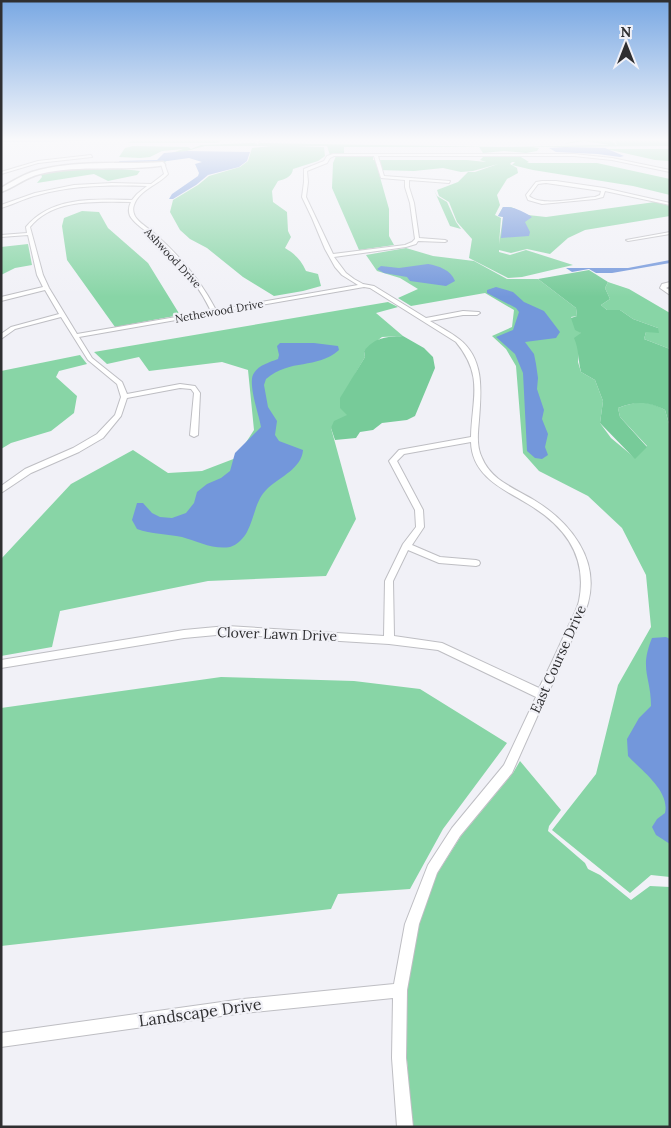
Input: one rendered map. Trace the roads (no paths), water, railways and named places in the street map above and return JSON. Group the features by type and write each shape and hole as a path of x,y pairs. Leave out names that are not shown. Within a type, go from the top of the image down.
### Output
{"street":[{"path":"1,208 31,195 47,192"},
{"path":"1,490 28,470 76,450 100,436 118,416 124,397 120,384 90,359 46,288 40,275 28,234 28,227 31,221 47,211 61,206 94,201 133,202 143,192"},
{"name":"East Course Drive","path":"304,192 303,194 331,256 344,274 363,286 372,287 458,341 474,361 478,374 476,456 488,475 505,488 531,502 557,521 567,531 579,548 586,569 587,590 584,604 508,769 456,832 432,870 412,924 400,990 399,1058 405,1127"},
{"path":"408,192 412,203 417,240"},
{"path":"531,192 528,196 529,200 542,203 595,198 602,196 603,192"},
{"path":"616,192 670,204"},
{"name":"Ashwood Drive","path":"133,202 130,210 133,218 155,236 197,281 205,292 214,312"},
{"path":"628,240 670,233"},
{"path":"1,236 28,234"},
{"path":"331,256 406,246 417,240 445,241"},
{"path":"670,284 664,285 663,288 670,293"},
{"name":"Nethewood Drive","path":"75,336 363,286"},
{"path":"1,299 46,288"},
{"path":"426,320 463,313 477,313"},
{"path":"1,337 13,328 62,315"},
{"path":"124,397 180,386 193,387 197,393 194,435"},
{"path":"389,640 389,580 406,546 420,527 419,510 393,461 402,452 475,439"},
{"path":"406,546 439,560 476,563"},
{"name":"Clover Lawn Drive","path":"1,664 184,634 218,631 389,640 439,646 543,696"},
{"name":"Landscape Drive","path":"1,1040 242,1006 400,990"}],"water":[{"path":"175,192 185,192 173,199 169,199"},
{"path":"503,207 514,208 532,217 525,222 530,232 529,236 501,238 503,217 498,216"},
{"path":"670,260 670,263 612,273 596,273 589,269 572,272 566,268 628,268"},
{"path":"428,264 444,269 451,274 455,281 446,286 410,281 407,277 384,273 377,269 381,266 399,268"},
{"path":"496,287 513,292 524,302 544,311 560,332 556,338 525,342 534,354 538,378 537,389 544,410 542,419 548,434 545,447 548,455 542,459 535,458 527,451 523,373 515,354 496,337 513,330 519,312 516,308 487,293 487,290"},
{"path":"280,343 314,343 338,346 339,350 321,360 285,368 266,379 264,385 268,407 277,421 275,435 279,441 303,450 302,456 295,467 268,488 260,498 244,537 233,546 224,548 205,545 182,537 137,529 132,520 137,503 143,503 152,513 160,517 172,518 186,513 194,503 197,492 230,471 235,453 261,427 252,377 259,368 278,359 277,346"},
{"path":"666,637 670,639 670,844 656,835 652,827 657,819 665,813 663,797 654,782 628,756 627,739 639,718 651,706 646,658 652,638"}]}
